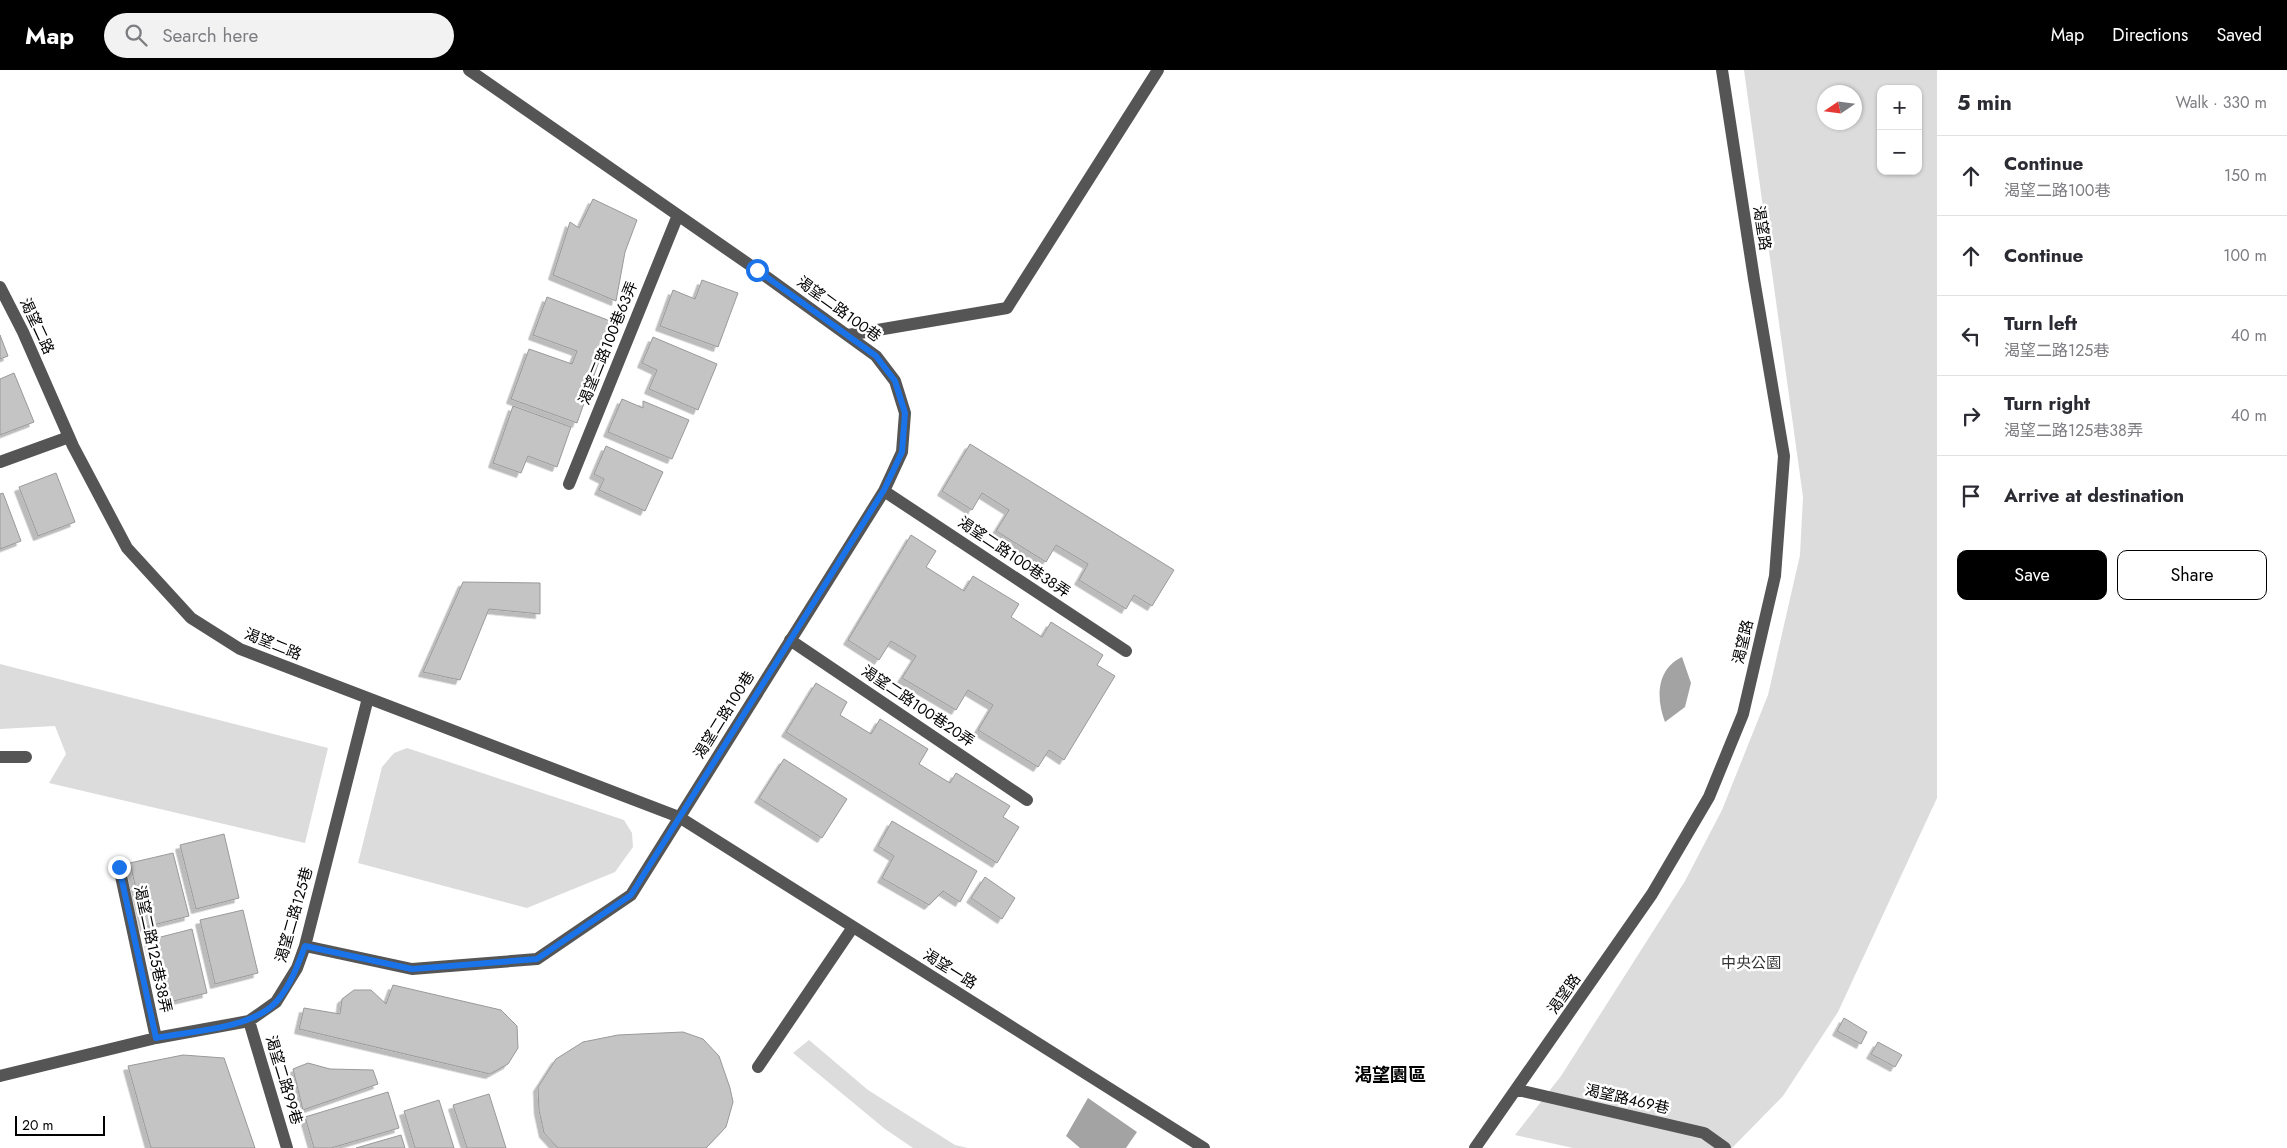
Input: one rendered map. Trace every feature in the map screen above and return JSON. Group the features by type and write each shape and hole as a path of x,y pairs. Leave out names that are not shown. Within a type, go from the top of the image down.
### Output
{"street":[{"name":"渴望二路100巷","path":"305,946 412,969 537,959 631,895 884,490 902,452 905,413 895,381 876,356 678,215 469,70"},
{"path":"848,335 1007,308 1158,70"},
{"name":"渴望路","path":"1474,1148 1518,1090 1652,894 1709,797 1743,714 1776,576 1784,456 1754,279 1722,70"},
{"name":"渴望二路100巷63弄","path":"569,484 678,215"},
{"name":"渴望二路","path":"0,287 23,332 69,437 127,548 191,618 240,650 679,816"},
{"path":"0,462 69,437"},
{"name":"渴望二路100巷38弄","path":"884,490 1126,651"},
{"name":"渴望二路100巷20弄","path":"790,640 1027,800"},
{"name":"渴望二路125巷","path":"0,1076 156,1038 249,1021 276,1002 297,968 305,946 368,698"},
{"path":"0,756 26,757"},
{"name":"渴望一路","path":"679,816 1204,1148"},
{"name":"渴望二路125巷38弄","path":"119,867 156,1038"},
{"path":"758,1067 854,926"},
{"name":"渴望二路99巷","path":"249,1021 287,1148"},
{"name":"渴望路469巷","path":"1518,1090 1704,1133 1725,1148"}],"green space":[{"name":"中央公園","path":"1744,70 1937,70 1937,798 1838,1012 1783,1096 1732,1148 1573,1148 1515,1135 1561,1076 1685,881 1722,810 1768,695 1800,555 1803,497"},
{"path":"0,664 328,748 305,843 49,783 66,754 55,726 0,729"},
{"path":"407,748 624,820 632,833 633,847 615,872 527,908 358,863 382,767 394,753"},
{"path":"809,1040 868,1090 955,1145 968,1148 913,1148 885,1129 793,1053"}],"shaded area":[{"path":"1682,657 1691,683 1685,707 1665,722 1660,704 1660,685 1667,669 1673,662"},
{"path":"1088,1098 1137,1132 1126,1148 1080,1148 1066,1136"}],"building":[{"path":"593,199 637,220 625,252 616,301 553,275 570,222 579,228"},
{"path":"702,280 738,293 718,347 660,326 673,290 695,299"},
{"path":"547,297 613,322 577,423 511,399 529,349 572,364 577,351 533,335"},
{"path":"0,335 8,356 0,359"},
{"path":"653,337 717,364 698,410 649,389 657,370 642,363"},
{"path":"14,373 34,422 0,435 0,379"},
{"path":"622,399 643,408 643,401 689,420 672,459 608,432"},
{"path":"513,406 571,427 557,467 528,456 521,473 493,463"},
{"path":"970,444 1174,570 1152,606 1134,595 1126,609 1079,580 1088,564 1056,545 1046,562 996,531 1009,510 982,493 972,510 942,491"},
{"path":"606,446 663,472 645,511 599,490 604,479 594,474"},
{"path":"56,473 75,522 38,536 19,487"},
{"path":"3,493 21,541 0,549 0,494"},
{"path":"911,535 936,551 926,567 964,591 973,576 1019,604 1011,617 1042,637 1051,622 1103,655 1097,665 1115,676 1064,760 1049,750 1038,767 978,730 993,705 968,690 956,710 902,678 916,656 891,641 879,660 848,640"},
{"path":"463,582 540,583 540,614 489,609 460,680 423,672"},
{"path":"816,683 847,702 840,715 871,734 880,719 928,749 919,764 950,783 956,773 1010,806 1003,817 1019,827 997,863 786,732"},
{"path":"784,759 847,799 822,838 759,798"},
{"path":"892,821 977,871 960,902 943,891 929,905 882,878 894,856 878,846"},
{"path":"224,834 239,898 196,909 180,845"},
{"path":"173,853 189,916 145,927 130,863"},
{"path":"985,877 1015,898 1002,919 971,898"},
{"path":"243,910 258,973 215,984 200,920"},
{"path":"192,929 207,993 165,1003 149,940"},
{"path":"393,985 501,1010 517,1026 518,1048 508,1064 490,1074 299,1029 304,1008 340,1014 342,999 354,990 371,990 386,1004"},
{"path":"1844,1018 1867,1032 1861,1044 1837,1031"},
{"path":"683,1032 703,1039 719,1056 733,1102 726,1127 706,1148 558,1148 544,1133 539,1110 538,1087 556,1059 583,1042 618,1035"},
{"path":"1878,1042 1902,1055 1895,1067 1871,1054"},
{"path":"183,1055 224,1058 255,1148 151,1148 128,1066"},
{"path":"308,1063 330,1069 373,1070 378,1084 303,1110 293,1069"},
{"path":"388,1092 399,1128 331,1148 314,1148 305,1117"},
{"path":"489,1094 506,1148 467,1148 453,1105"},
{"path":"439,1100 454,1148 415,1148 404,1111"},
{"path":"401,1135 405,1148 356,1148"}],"district":[{"name":"渴望園區","path":"1390,1075"}],"route":[{"path":"119,867 156,1038 249,1021 276,1002 297,968 305,946 412,969 537,959 631,895 884,490 902,452 905,413 895,381 876,356 757,270"}]}
